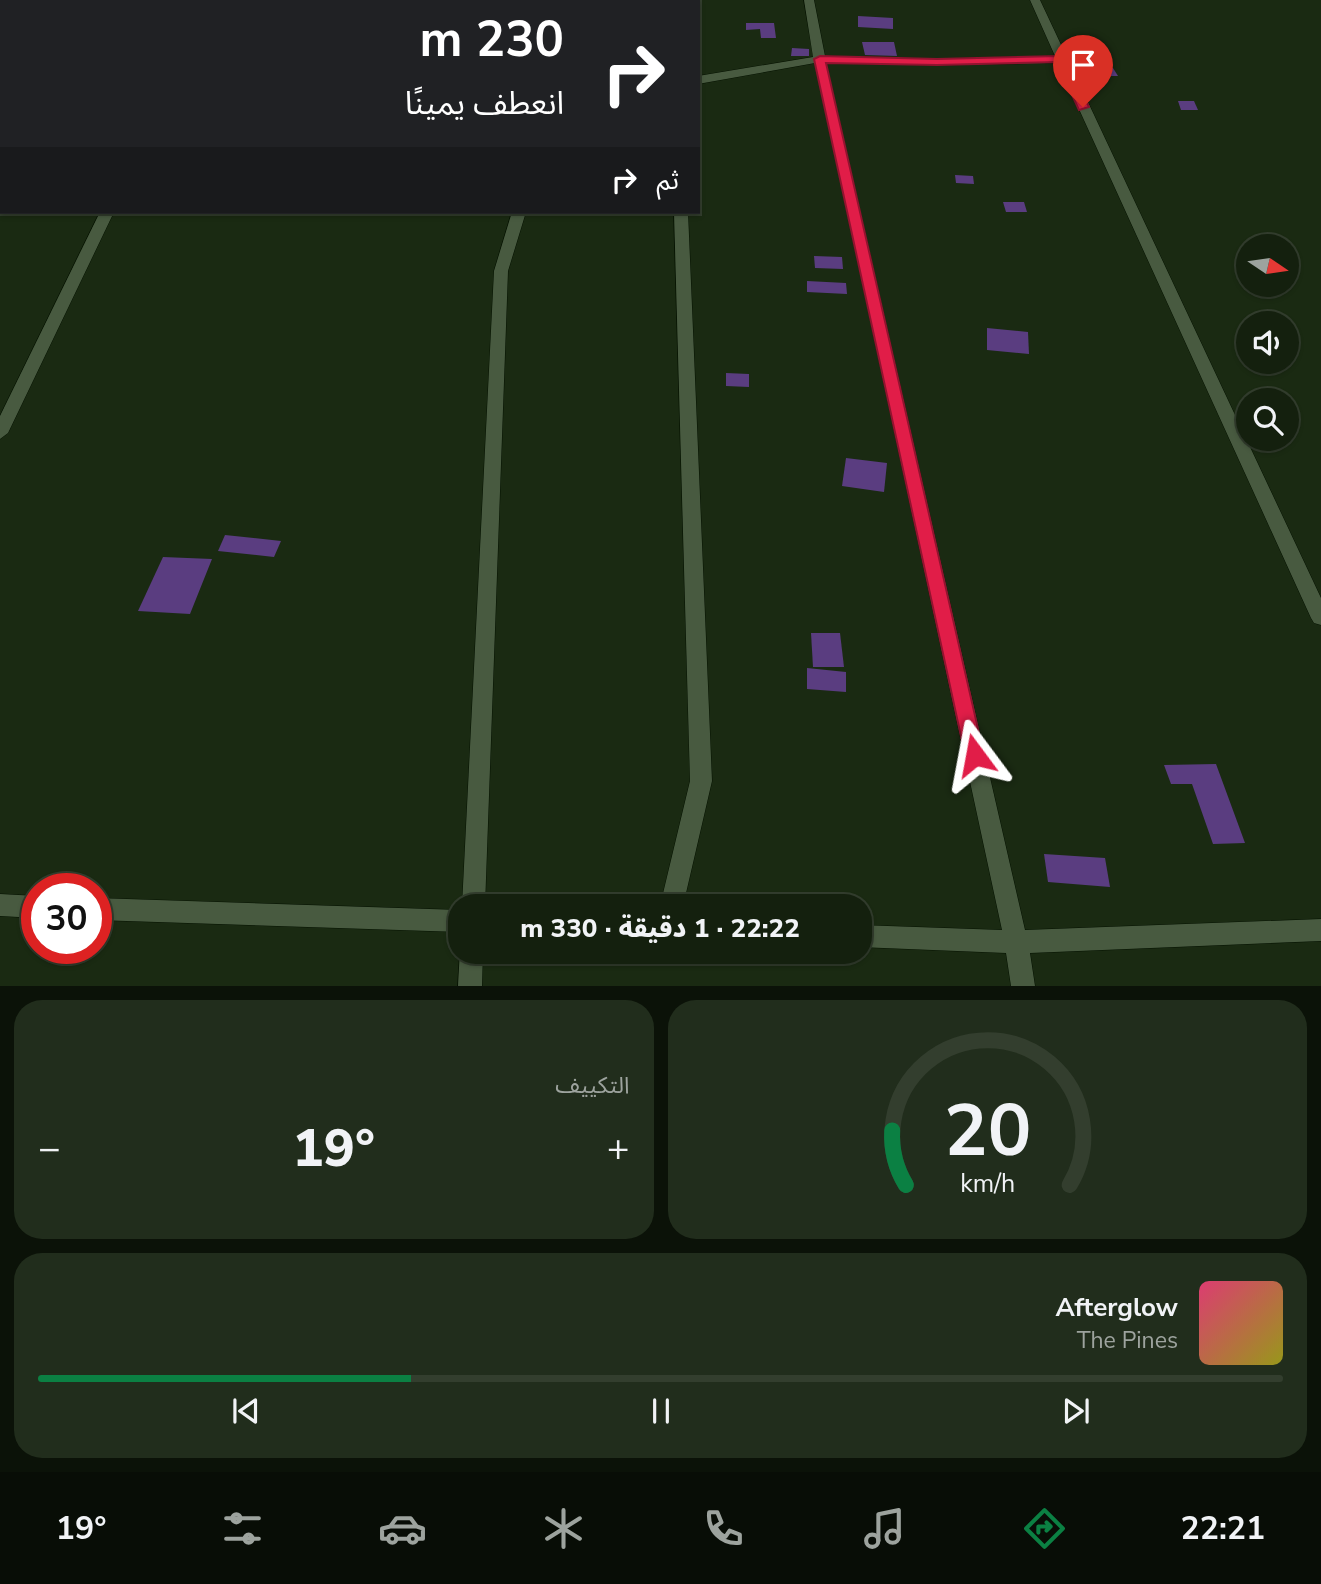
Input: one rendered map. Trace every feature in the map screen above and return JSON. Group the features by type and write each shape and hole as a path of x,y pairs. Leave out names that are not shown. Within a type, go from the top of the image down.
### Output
{"street":[{"path":"809,0 1016,942 1023,985"},
{"path":"1035,0 1321,618"},
{"path":"700,80 820,59 937,62 1060,59"},
{"path":"0,433 106,214"},
{"path":"474,894 501,271 518,214"},
{"path":"674,894 701,781 681,214"},
{"path":"0,905 21,906"},
{"path":"112,910 448,921"},
{"path":"872,936 1016,942 1321,930"},
{"path":"470,985 471,964"}],"building":[{"path":"858,16 893,18 893,29 858,27"},
{"path":"746,23 774,23 776,38 761,38 760,29 746,30"},
{"path":"862,42 894,42 897,56 865,55"},
{"path":"792,48 809,49 809,56 791,56"},
{"path":"1095,68 1113,68 1118,76 1099,76"},
{"path":"1178,101 1194,101 1198,110 1181,110"},
{"path":"955,175 973,176 974,184 956,183"},
{"path":"1003,202 1024,202 1027,212 1006,212"},
{"path":"814,256 842,257 843,269 815,268"},
{"path":"807,281 846,283 847,294 807,292"},
{"path":"987,328 1028,332 1029,354 987,350"},
{"path":"726,373 749,374 749,387 726,386"},
{"path":"846,458 887,463 884,492 842,486"},
{"path":"225,535 281,541 274,557 218,551"},
{"path":"163,557 212,559 190,614 138,611"},
{"path":"811,633 840,633 844,667 813,667"},
{"path":"807,668 846,672 846,692 807,689"},
{"path":"1216,764 1245,843 1213,844 1192,784 1171,784 1164,765"},
{"path":"1044,854 1105,858 1110,887 1048,882"}],"route":[{"path":"975,755 820,59 937,62 1060,59 1083,107"}]}
